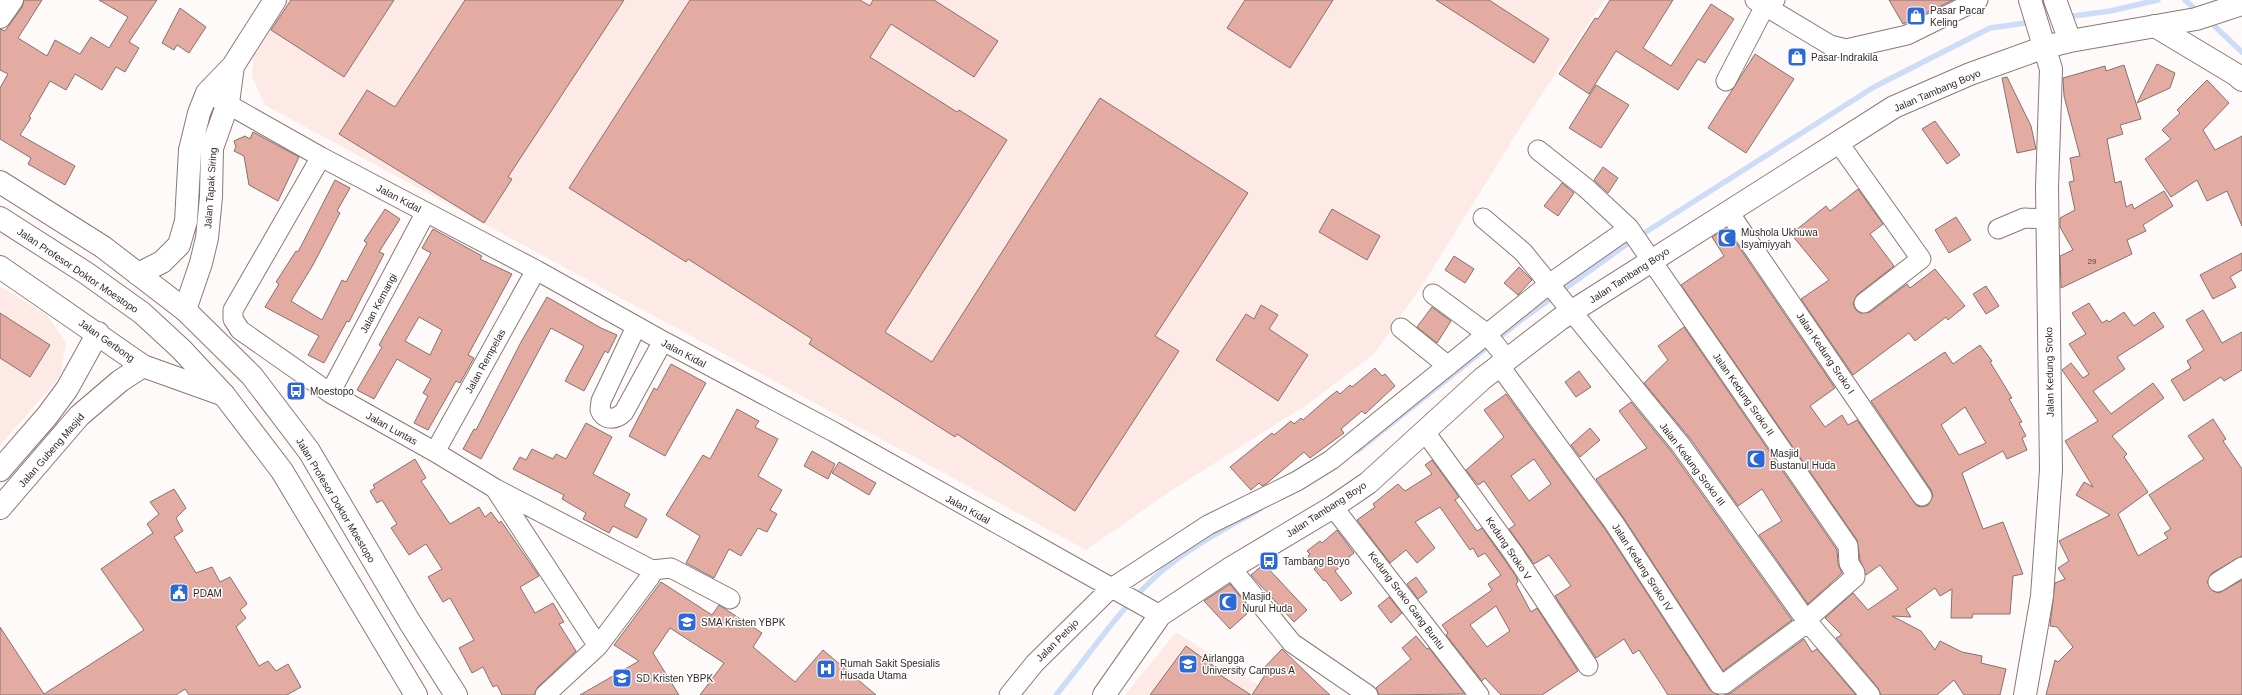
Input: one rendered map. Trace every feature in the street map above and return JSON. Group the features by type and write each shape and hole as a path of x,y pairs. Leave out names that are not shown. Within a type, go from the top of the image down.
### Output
{"main road":[{"path":"0,17 12,0"},
{"name":"Jalan Tapak Siring","path":"138,274 162,262 179,245 186,221 187,168 193,133 207,93 233,66 275,0"},
{"path":"2055,0 2068,37"},
{"name":"Jalan Kedung Sroko","path":"2025,695 2042,596 2051,470 2048,219 2051,69 2031,3"},
{"name":"Jalan Tambang Boyo","path":"1104,695 1153,611 1231,568 1333,507 1368,483 1503,360 1568,308 1648,256 1728,211 1894,107 1970,74 2068,37 2198,22 2241,8"},
{"path":"2190,47 2186,35 2191,27 2198,22"},
{"path":"2155,26 2242,80"},
{"name":"Jalan Tapak Siring","path":"185,310 201,263 207,238 211,197 212,148 228,103 233,66"},
{"name":"Jalan Profesor Doktor Moestopo","path":"0,182 103,247 185,310 252,376 309,451 409,621 456,695"},
{"name":"Jalan Profesor Doktor Moestopo","path":"0,218 86,273 142,314 181,349 224,395 282,471 416,695"},
{"name":"Jalan Gerbong","path":"0,267 98,333 143,366 224,395"},
{"path":"0,470 47,416 63,394 98,333"},
{"name":"Jalan Gubeng Masjid","path":"0,508 79,416 120,381 143,366"}],"street":[{"path":"1726,81 1765,2 1830,45 1846,49 1907,35 1978,0"},
{"name":"Jalan Kidal","path":"207,93 228,103 321,157 536,270 636,327 834,432 1153,611"},
{"path":"1838,142 1921,259 1864,303"},
{"path":"1538,150 1586,188 1632,231 1648,256"},
{"name":"Jalan Luntas","path":"321,157 236,302 232,315 235,324 240,330 330,393 435,452 496,489 598,646"},
{"name":"Jalan Kedung Sroko I","path":"1728,211 1922,496"},
{"name":"Jalan Kemangi","path":"330,393 426,212"},
{"name":"Jalan Kedung Sroko III","path":"1484,218 1514,243 1680,444 1807,621 1870,695"},
{"path":"1998,229 2024,218 2048,219"},
{"name":"Jalan Petojo","path":"1009,695 1035,662 1115,591 1208,525 1297,481 1331,460 1550,285 1632,231"},
{"name":"Jalan Kedung Sroko II","path":"1648,256 1848,546 1849,563 1855,573 1855,577 1807,621"},
{"name":"Jalan Rempelas","path":"435,452 536,270"},
{"name":"Jalan Kedung Sroko IV","path":"1433,294 1488,336 1614,523 1717,682 1728,690 1807,621"},
{"path":"636,327 601,401 600,410 608,417 617,419 624,412 663,341"},
{"path":"1401,328 1448,366"},
{"name":"Kedung Sroko V","path":"1425,432 1514,554 1588,666"},
{"path":"496,489 652,570 671,568 730,598"},
{"name":"Kedung Sroko Gang Buntu","path":"1333,507 1480,695"},
{"path":"2218,582 2242,567"},
{"path":"1231,568 1292,643 1368,695"},
{"path":"545,695 598,646 650,577 652,570"}],"shaded area":[{"path":"279,0 1604,0 1528,115 1423,284 1375,353 1308,404 1169,492 1086,550 265,105 252,77 255,37"},
{"path":"0,286 47,315 66,343 60,377 0,445"},
{"name":"Airlangga University Campus A","path":"1176,632 1274,695 1125,695"}],"building":[{"path":"24,0 42,0 18,38 47,56 55,40 80,54 91,37 109,48 128,17 99,0 157,0 129,42 139,48 125,72 116,67 102,90 75,74 66,90 50,81 29,117 31,118 20,135 75,166 65,185 28,164 31,158 0,139 0,88 8,74 0,70 0,29 5,31 22,7"},
{"path":"291,0 394,0 344,77 271,30"},
{"path":"465,0 624,0 508,177 512,179 484,223 339,134 367,90 395,107"},
{"path":"690,0 860,0 870,6 873,0 934,0 998,41 974,77 891,24 870,57 957,112 959,110 1007,140 885,332 932,362 1100,98 1248,193 1155,336 1179,351 1075,511 957,434 955,437 809,344 812,339 688,259 686,262 569,188"},
{"path":"1245,0 1333,0 1290,68 1227,28"},
{"path":"1436,0 1489,0 1549,39 1534,63"},
{"path":"1610,0 1673,0 1643,48 1671,66 1711,4 1734,19 1705,63 1698,59 1678,90 1616,51 1589,94 1559,74 1595,18 1598,19"},
{"name":"Pasar Pacar Keling","path":"1889,0 1953,0 1903,24"},
{"path":"180,8 206,27 189,53 177,45 174,50 162,43"},
{"path":"1755,54 1794,79 1746,153 1708,128"},
{"path":"2157,64 2175,73 2170,88 2137,103"},
{"path":"2124,65 2141,119 2120,125 2123,134 2107,139 2115,183 2121,181 2126,207 2132,204 2134,209 2164,191 2173,206 2143,225 2146,231 2127,240 2132,254 2061,288 2060,256 2073,250 2060,227 2060,218 2075,210 2069,182 2074,181 2070,158 2080,156 2064,96 2063,78 2105,66 2106,71"},
{"path":"2007,77 2031,126 2036,149 2017,153 2002,78"},
{"path":"2207,80 2229,103 2203,130 2215,150 2242,136 2242,226 2227,191 2207,201 2197,180 2171,197 2145,159 2171,139 2162,130 2180,113 2177,110"},
{"path":"1596,85 1629,105 1601,148 1569,128"},
{"path":"1935,121 1960,155 1947,164 1922,129"},
{"path":"253,132 299,157 278,201 249,185 244,156 234,151 236,147 234,141 245,136 250,139"},
{"path":"1603,167 1618,178 1608,193 1594,180"},
{"path":"335,180 350,188 337,211 340,213 313,265 291,301 322,320 342,280 346,282 367,243 364,241 385,209 400,219 379,252 384,254 349,322 347,321 324,363 308,355 319,336 265,307 279,284 276,282 296,251 298,252"},
{"path":"1562,183 1574,193 1558,216 1544,206"},
{"path":"1858,189 1883,224 1870,234 1894,266 1857,295 1853,304 1856,310 1860,313 1870,312 1907,284 1910,288 1935,269 1965,306 1948,320 1946,317 1915,341 1909,333 1853,375 1801,299 1829,280 1791,234 1826,206 1830,211"},
{"path":"1332,209 1380,236 1367,260 1319,232"},
{"path":"1956,217 1971,240 1949,253 1935,230"},
{"path":"1726,228 1835,388 1810,406 1825,427 1842,415 1848,425 1857,420 1917,506 1922,507 1928,505 1933,496 1931,490 1871,401 1945,352 1953,364 1980,345 1992,361 1990,362 2012,398 2009,399 2022,422 2019,423 2026,436 2022,438 2027,450 2007,459 2003,451 1962,473 1983,529 2003,522 2023,574 2013,576 2010,614 1973,614 1972,618 1951,618 1952,589 1940,596 1935,588 1906,609 1911,617 1892,616 1921,631 1935,650 1940,641 1962,652 1982,656 1981,663 2006,669 2000,695 1964,695 1954,680 1937,695 1881,695 1878,688 1836,638 1842,635 1825,618 1853,593 1868,610 1898,589 1880,565 1866,575 1860,560 1857,540 1681,285 1724,256 1712,237","holes":["1965,407 1986,443 1959,455 1941,425"]},
{"path":"433,229 482,256 480,259 512,274 468,355 474,358 460,383 456,381 428,430 414,423 428,396 423,393 431,379 397,359 374,399 357,390 382,347 379,345 431,253 422,248","holes":["419,317 442,330 430,355 405,341"]},
{"path":"2242,253 2242,270 2230,277 2236,287 2213,299 2200,275"},
{"path":"1454,256 1474,269 1465,283 1445,270"},
{"path":"1519,267 1532,280 1518,295 1504,283"},
{"path":"1986,286 1999,306 1986,314 1973,294"},
{"path":"547,297 601,328 617,335 608,353 605,351 584,391 565,381 584,346 551,328 481,459 463,449 474,429 476,430 521,342"},
{"path":"2089,303 2102,323 2107,320 2109,322 2124,312 2134,326 2154,312 2164,327 2117,357 2125,369 2093,391 2111,414 2153,383 2164,398 2112,436 2127,454 2124,457 2148,492 2118,514 2138,556 2168,538 2164,533 2171,529 2149,495 2204,459 2188,436 2213,419 2226,439 2223,441 2242,469 2242,556 2212,573 2207,582 2213,591 2219,593 2242,580 2242,695 2046,695 2055,660 2058,662 2073,647 2057,627 2050,626 2055,583 2065,579 2058,568 2069,561 2059,541 2110,515 2076,495 2084,482 2093,487 2065,441 2098,421 2062,370 2071,363 2083,378 2089,374 2069,344 2086,334 2072,313"},
{"path":"1261,305 1278,315 1269,329 1308,355 1278,401 1216,360 1246,314 1254,319"},
{"path":"1432,307 1451,321 1437,343 1417,327"},
{"path":"2203,310 2222,343 2242,332 2242,370 2224,381 2221,377 2184,401 2171,380 2191,368 2187,361 2204,350 2186,320"},
{"path":"0,313 50,345 30,377 0,358"},
{"path":"1684,327 1837,550 1838,564 1842,573 1808,604 1759,535 1782,521 1762,489 1738,506 1689,437 1644,383 1668,360 1658,346"},
{"path":"671,364 706,383 665,456 629,436 654,388 657,390"},
{"path":"1375,368 1382,376 1385,374 1395,386 1365,414 1362,411 1341,429 1344,433 1310,458 1304,452 1266,484 1262,486 1259,483 1251,490 1230,467 1272,433 1274,435 1291,421 1294,424 1301,418 1303,420 1337,391 1340,394 1350,385 1352,387"},
{"path":"1579,371 1591,387 1576,397 1565,382"},
{"path":"1506,394 1605,529 1710,690 1719,695 1668,695 1639,650 1633,654 1624,639 1596,658 1555,596 1571,586 1549,555 1534,564 1509,529 1515,525 1484,481 1478,485 1466,470 1504,437 1484,410","holes":["1534,459 1551,484 1529,501 1511,476"]},
{"path":"1631,402 1671,451 1792,620 1723,671 1623,517 1596,479 1647,448 1619,411"},
{"path":"737,409 759,421 755,427 778,439 758,476 782,490 770,510 777,514 767,532 758,528 741,556 729,549 714,578 686,563 700,536 666,515 703,455 710,459"},
{"path":"586,423 612,437 593,474 630,494 624,506 647,519 637,538 613,526 609,533 583,519 586,513 562,499 564,495 513,469 520,457 526,460 532,449 553,459 556,454 566,459"},
{"path":"1590,428 1600,440 1580,457 1571,445"},
{"path":"812,451 835,464 828,479 804,466"},
{"path":"415,459 426,478 421,481 450,524 479,507 485,517 491,512 499,523 501,521 539,576 520,587 535,613 553,603 564,622 559,624 576,651 538,687 534,695 502,695 497,685 493,687 483,667 472,673 459,648 474,640 450,598 443,602 428,577 442,569 426,544 409,555 391,528 397,524 382,500 377,503 370,491 375,488 373,485"},
{"path":"1432,460 1459,497 1455,500 1477,531 1482,528 1516,576 1518,582 1516,584 1531,612 1537,608 1578,671 1542,695 1501,695 1485,678 1482,681 1446,635 1448,633 1442,625 1492,590 1488,584 1501,575 1485,553 1478,557 1473,548 1470,550 1440,507 1415,522 1435,548 1417,563 1406,550 1390,563 1357,520 1375,507 1373,504 1398,484 1405,491 1432,474 1425,465","holes":["1496,606 1510,631 1487,647 1470,625"]},
{"path":"839,462 876,483 869,495 832,473"},
{"name":"PDAM","path":"174,489 186,508 176,518 183,531 174,537 196,573 212,567 220,582 230,577 247,604 240,610 246,618 236,627 259,666 268,661 276,671 288,664 301,687 287,695 189,695 185,689 176,695 0,695 0,627 44,694 144,630 101,569 153,533 147,524 159,514 150,502"},
{"path":"1337,530 1354,553 1340,564 1341,566 1335,571 1352,593 1341,601 1325,580 1324,581 1314,569 1316,567 1308,556 1310,554 1307,551 1320,541 1322,543"},
{"path":"1264,564 1307,610 1294,622 1251,575"},
{"path":"1416,577 1427,592 1418,599 1407,584"},
{"path":"661,582 712,615 719,605 762,633 753,647 795,682 823,650 876,695 700,695 724,663 670,628 653,653 679,695 580,695 639,661 614,645"},
{"name":"Masjid Nurul Huda","path":"1230,584 1251,610 1230,629 1204,601"},
{"path":"1389,597 1402,613 1391,623 1378,606"},
{"path":"1416,636 1427,649 1429,648 1465,694 1379,695 1376,688 1411,659 1402,648"},
{"path":"1804,639 1812,652 1817,649 1856,695 1724,695 1731,693"},
{"path":"1186,646 1219,670 1217,673 1251,695 1150,695"},
{"path":"1282,649 1330,695 1252,695 1265,675 1261,671"}],"waterway":[{"path":"2066,17 2110,11 2158,0"},
{"path":"2185,0 2198,12"},
{"path":"2208,20 2242,52"},
{"path":"1357,451 1521,320 1627,244 1874,87 1990,28 2032,22"},
{"path":"1056,695 1120,614 1163,570 1198,545 1260,509"}],"place":[{"name":"Pasar Pacar Keling","path":"1916,16"},
{"name":"Pasar Indrakila","path":"1797,57"},
{"name":"Mushola Ukhuwa Isyamiyyah","path":"1727,238"},
{"name":"Moestopo","path":"296,391"},
{"name":"Masjid Bustanul Huda","path":"1756,459"},
{"name":"Tambang Boyo","path":"1269,561"},
{"name":"PDAM","path":"179,593"},
{"name":"Masjid Nurul Huda","path":"1228,602"},
{"name":"SMA Kristen YBPK","path":"687,622"},
{"name":"Airlangga University Campus A","path":"1188,664"},
{"name":"Rumah Sakit Spesialis Husada Utama","path":"826,669"},
{"name":"SD Kristen YBPK","path":"622,678"}]}
